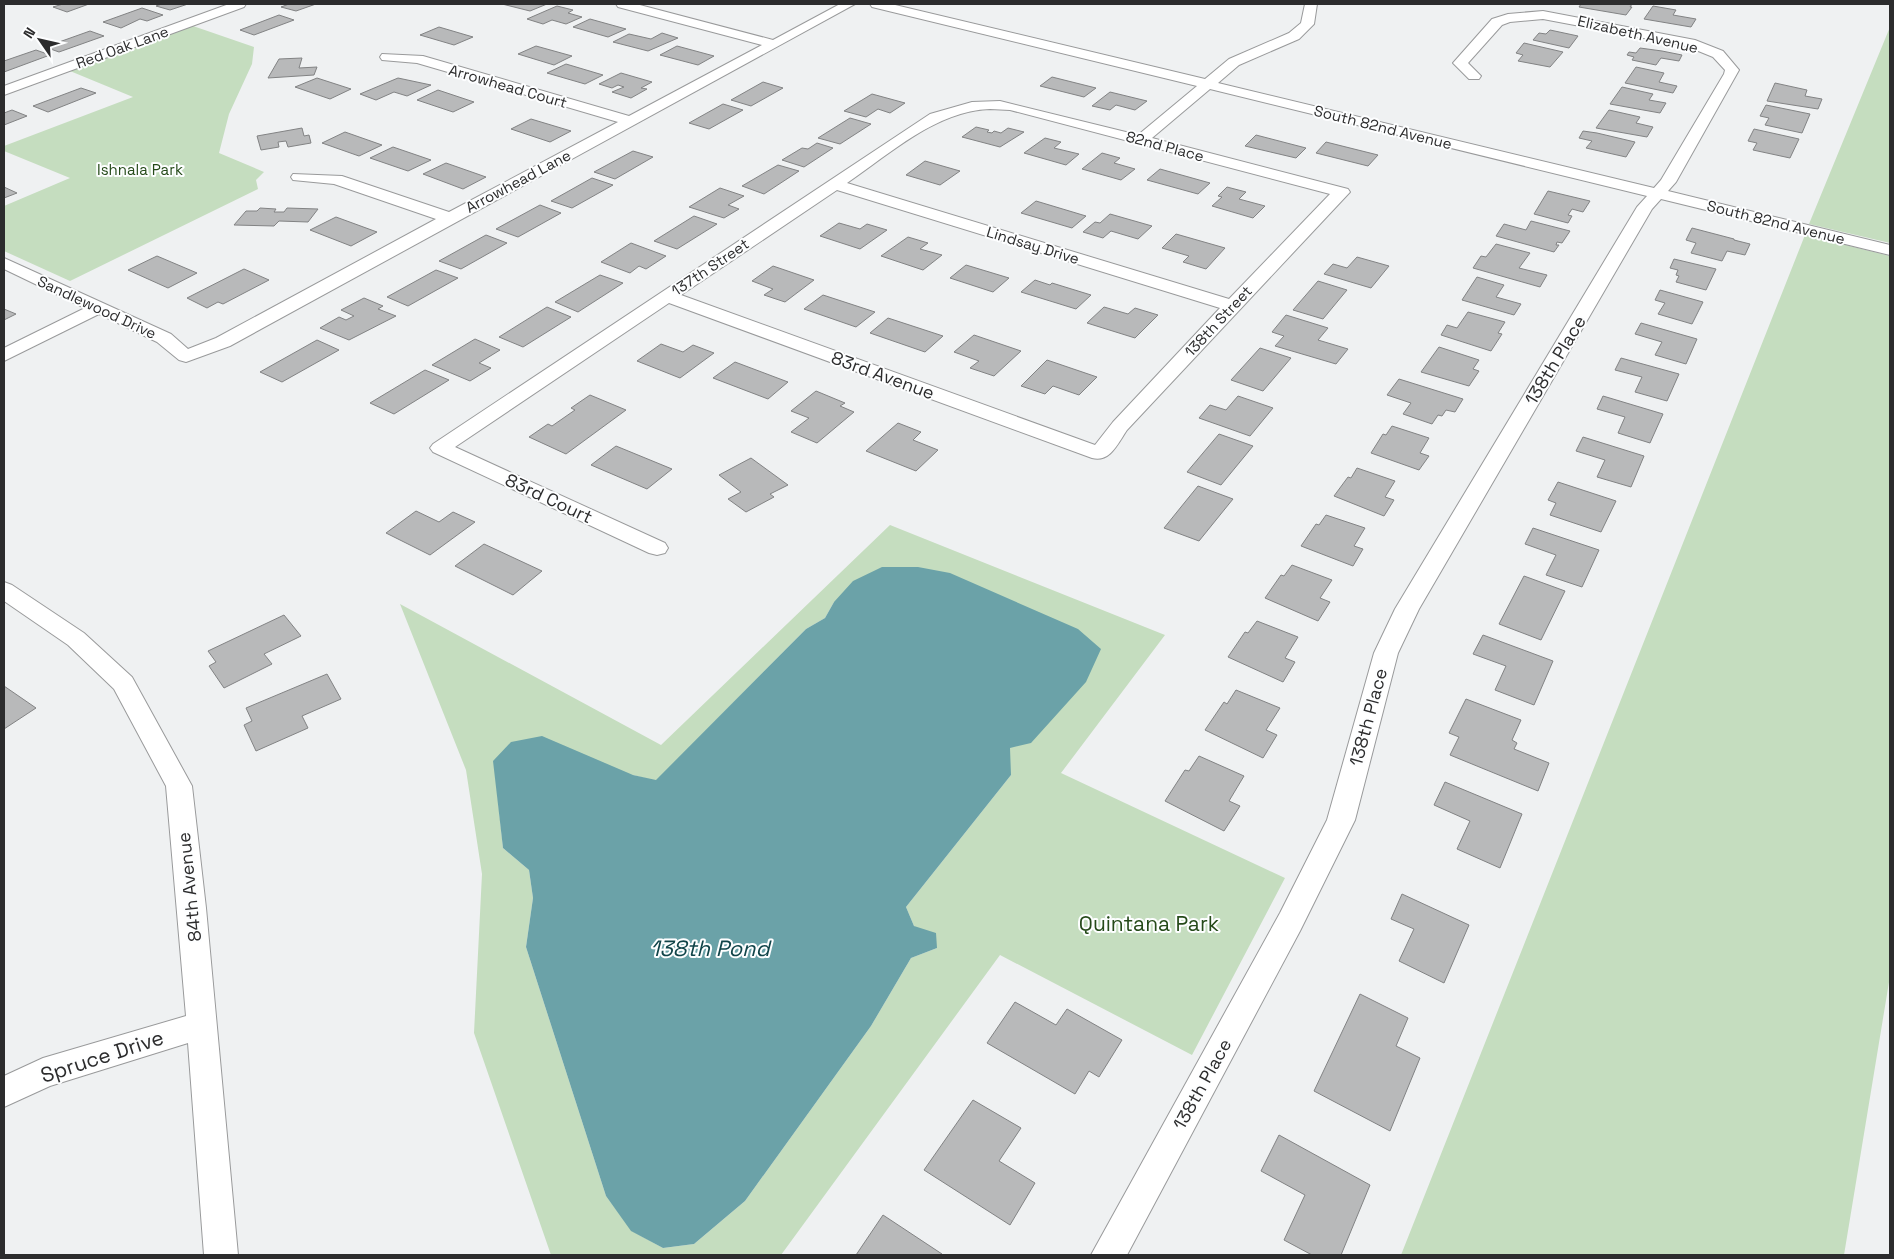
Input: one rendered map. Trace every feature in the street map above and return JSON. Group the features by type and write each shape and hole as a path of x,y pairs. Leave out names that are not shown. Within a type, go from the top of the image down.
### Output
{"street":[{"name":"Red Oak Lane","path":"4,91 240,4"},
{"path":"622,4 774,44"},
{"name":"Arrowhead Lane","path":"186,356 224,342 253,324 449,218 849,4"},
{"name":"South 82nd Avenue","path":"876,4 1890,250"},
{"path":"1141,140 1209,85 1234,62 1294,36 1307,24 1312,4"},
{"name":"Elizabeth Avenue","path":"1474,76 1460,62 1491,27 1508,18 1530,15 1567,18 1674,39 1718,54 1729,65 1731,74 1668,182 1657,194"},
{"name":"Arrowhead Court","path":"386,57 418,59 629,121"},
{"name":"82nd Place","path":"988,104 1024,109 1342,192"},
{"name":"137th Street","path":"440,448 935,117 960,107 988,104"},
{"path":"299,177 336,179 449,218"},
{"name":"Lindsay Drive","path":"835,184 1231,306"},
{"name":"138th Street","path":"1099,454 1120,426 1231,306 1326,206 1342,192"},
{"name":"138th Place","path":"1108,1255 1290,922 1341,820 1386,653 1407,608 1640,216 1657,194"},
{"name":"Sandlewood Drive","path":"4,263 164,338 186,356"},
{"name":"83rd Avenue","path":"667,296 1099,454"},
{"path":"4,355 98,308"},
{"name":"83rd Court","path":"440,448 657,548"},
{"name":"84th Avenue","path":"10,602 76,639 123,683 179,786 202,1025 221,1255"},
{"name":"Spruce Drive","path":"4,1092 43,1073 202,1025"}],"green space":[{"name":"Ishnala Park","path":"193,26 254,47 252,64 229,114 219,153 264,172 256,180 258,189 70,281 4,251 4,206 70,178 4,151 4,146 133,97 70,71"},
{"path":"1890,27 1890,243 1809,224"},
{"path":"1805,235 1890,256 1890,976 1844,1255 1401,1255"},
{"name":"Quintana Park","path":"890,525 1165,635 1061,773 1285,878 1192,1055 1000,955 781,1255 551,1255 474,1033 482,874 466,770 400,604 661,745","holes":["834,602 1011,775 906,907 914,926 937,948 911,958 871,1026 745,1201 694,1244 663,1248 632,1231 606,1196 526,947 533,898 529,870 503,848 494,762 633,775 656,781 806,629 825,618"]}],"water":[{"name":"138th Pond","path":"882,567 918,567 950,573 1078,629 1101,649 1086,682 1031,743 1010,748 1011,775 906,907 914,926 936,933 937,948 911,958 871,1026 745,1201 694,1244 663,1248 631,1231 606,1196 526,947 533,898 529,870 503,848 493,761 511,742 542,736 633,775 656,780 806,629 825,618 834,602 853,581"}],"building":[{"path":"63,4 89,4 67,12 53,7"},
{"path":"162,4 188,4 170,10 156,6"},
{"path":"289,4 316,4 296,11 281,7"},
{"path":"502,4 547,4 530,11"},
{"path":"1581,4 1632,4 1630,7 1632,7 1626,15 1579,7"},
{"path":"557,6 573,10 568,13 582,17 566,24 552,20 543,24 527,19"},
{"path":"1653,6 1676,10 1673,15 1696,19 1691,27 1644,19"},
{"path":"142,8 163,15 147,21 140,19 121,28 103,22"},
{"path":"279,15 294,20 254,35 240,30"},
{"path":"590,19 626,29 608,37 573,27"},
{"path":"439,27 473,37 454,45 420,35"},
{"path":"1550,30 1578,36 1569,48 1533,40 1539,33 1546,34"},
{"path":"90,31 104,36 59,52 45,47"},
{"path":"662,33 678,38 648,51 613,42 629,34 651,39"},
{"path":"1524,43 1563,52 1550,67 1518,61 1523,55 1516,53"},
{"path":"536,46 572,56 554,65 518,54"},
{"path":"677,46 714,56 698,65 660,55"},
{"path":"1640,48 1682,55 1679,61 1661,58 1656,65 1632,60 1634,57 1627,55 1629,52 1636,53"},
{"path":"36,50 50,55 4,72 4,61"},
{"path":"302,58 299,68 317,67 314,75 268,78 279,59"},
{"path":"566,64 603,75 585,84 547,73"},
{"path":"1636,67 1664,73 1659,82 1677,86 1673,93 1625,83"},
{"path":"621,73 652,82 641,88 647,89 631,98 612,92 624,87 618,85 612,88 599,84"},
{"path":"1052,77 1096,88 1084,97 1040,86"},
{"path":"317,78 351,89 330,99 295,87"},
{"path":"398,78 431,85 407,96 394,92 376,100 360,94"},
{"path":"763,82 783,88 751,106 731,100"},
{"path":"1775,83 1807,90 1805,96 1822,99 1818,109 1767,101"},
{"path":"1622,87 1653,94 1649,100 1666,103 1660,113 1610,104"},
{"path":"81,88 96,93 48,112 33,106"},
{"path":"438,90 474,102 453,112 417,100"},
{"path":"1110,92 1147,101 1135,110 1116,105 1110,110 1092,106"},
{"path":"872,94 905,103 890,113 878,109 866,117 844,111"},
{"path":"723,104 743,110 709,129 689,123"},
{"path":"1766,105 1810,114 1802,133 1765,125 1769,118 1760,116"},
{"path":"12,110 27,116 4,125 4,113"},
{"path":"1609,110 1640,117 1636,123 1653,127 1647,137 1596,128"},
{"path":"850,118 871,124 840,144 818,138"},
{"path":"531,119 571,131 550,142 511,129"},
{"path":"976,127 989,130 987,132 992,133 994,131 1001,133 1008,128 1024,132 1000,147 962,137"},
{"path":"302,128 304,136 309,135 311,143 288,147 286,141 278,142 279,147 261,150 257,136"},
{"path":"1754,129 1799,139 1790,158 1753,150 1757,143 1748,141"},
{"path":"1583,131 1635,142 1626,157 1586,148 1592,141 1579,138"},
{"path":"345,132 382,145 359,156 322,143"},
{"path":"1256,135 1306,148 1296,158 1245,146"},
{"path":"1045,138 1061,142 1054,148 1079,154 1066,165 1024,153"},
{"path":"1326,142 1378,155 1368,166 1316,153"},
{"path":"817,143 833,148 804,167 782,160 802,148 808,149"},
{"path":"393,147 431,160 408,171 370,158"},
{"path":"633,151 653,157 615,179 594,172"},
{"path":"1102,153 1120,158 1114,163 1135,169 1121,180 1082,169"},
{"path":"925,161 960,171 940,185 906,175"},
{"path":"446,163 486,177 463,189 423,174"},
{"path":"778,165 799,171 764,194 742,186"},
{"path":"1160,169 1210,183 1198,194 1147,180"},
{"path":"592,178 613,185 572,208 551,201"},
{"path":"4,187 17,193 4,198"},
{"path":"1227,187 1246,192 1239,199 1265,206 1253,218 1212,206 1222,197 1218,196"},
{"path":"720,188 744,196 728,205 739,209 724,218 689,207"},
{"path":"1548,191 1590,201 1583,212 1572,209 1568,215 1572,216 1568,223 1534,214"},
{"path":"1036,201 1086,216 1072,228 1021,213"},
{"path":"540,205 561,213 518,237 496,229"},
{"path":"260,208 276,209 274,212 284,212 287,208 318,209 308,222 279,221 274,226 234,225 246,211 257,211"},
{"path":"1110,214 1152,226 1138,239 1111,231 1103,238 1083,232 1095,222 1100,223"},
{"path":"694,216 717,224 677,249 654,241"},
{"path":"336,217 377,232 351,246 310,230"},
{"path":"1531,221 1570,231 1562,243 1557,242 1556,245 1559,245 1554,252 1496,236 1504,224 1526,230"},
{"path":"839,223 860,229 867,224 887,230 860,249 820,236"},
{"path":"1692,228 1750,244 1745,255 1727,251 1722,261 1691,253 1696,243 1686,240"},
{"path":"1176,234 1225,248 1206,269 1183,262 1189,256 1162,248"},
{"path":"486,235 507,243 461,269 439,261"},
{"path":"908,237 928,243 920,249 942,255 923,270 881,256"},
{"path":"631,243 666,256 646,269 639,266 630,273 601,262"},
{"path":"1496,244 1530,253 1519,268 1547,275 1540,287 1473,268 1481,256 1486,257"},
{"path":"157,256 197,273 168,288 128,270"},
{"path":"1357,257 1389,266 1371,288 1324,274 1333,264 1347,268"},
{"path":"1674,259 1716,269 1706,290 1676,282 1679,276 1676,275 1678,270 1670,268"},
{"path":"966,265 1009,278 993,292 950,278"},
{"path":"773,266 814,280 785,302 764,295 773,289 752,281"},
{"path":"244,269 269,280 223,304 218,302 207,308 187,298"},
{"path":"436,270 458,278 408,306 387,297"},
{"path":"600,275 623,283 578,312 555,302"},
{"path":"1477,277 1504,285 1496,297 1521,304 1514,315 1462,300"},
{"path":"1035,280 1050,285 1052,283 1091,295 1076,309 1021,292"},
{"path":"1318,281 1347,290 1323,319 1293,310"},
{"path":"1660,290 1703,302 1692,324 1658,314 1665,303 1655,300"},
{"path":"823,295 875,312 856,327 804,309"},
{"path":"364,298 383,306 378,309 396,316 349,340 320,328 339,317 346,320 354,316 341,310"},
{"path":"547,307 571,317 523,347 499,337"},
{"path":"1104,307 1128,314 1135,308 1158,315 1135,338 1087,323"},
{"path":"4,309 16,314 4,320"},
{"path":"1468,312 1505,322 1498,333 1502,334 1491,351 1441,335 1447,325 1457,328"},
{"path":"1286,315 1328,328 1318,340 1348,349 1336,364 1275,346 1284,336 1272,332"},
{"path":"888,318 943,336 925,352 870,333"},
{"path":"1641,323 1697,339 1686,364 1655,355 1662,342 1635,334"},
{"path":"974,335 1021,351 994,376 970,368 979,361 954,352"},
{"path":"475,339 500,350 479,363 491,368 470,381 432,365"},
{"path":"317,340 339,350 282,382 260,372"},
{"path":"661,344 683,352 693,345 714,353 680,378 637,361"},
{"path":"1439,347 1479,360 1473,369 1479,371 1469,386 1421,372"},
{"path":"1260,348 1291,358 1263,391 1231,380"},
{"path":"1621,358 1679,374 1667,401 1635,392 1642,377 1615,370"},
{"path":"1047,360 1097,377 1079,395 1053,386 1045,394 1021,386"},
{"path":"735,362 788,382 768,399 713,378"},
{"path":"425,370 449,380 394,414 370,403"},
{"path":"1399,379 1463,399 1455,412 1446,410 1442,416 1438,415 1432,424 1403,414 1411,403 1387,395"},
{"path":"816,391 845,403 840,406 854,412 817,443 791,432 809,418 791,411"},
{"path":"590,395 626,410 566,454 529,437 548,424 552,426 575,410 571,408"},
{"path":"1238,396 1273,408 1250,436 1199,418 1210,405 1226,410"},
{"path":"1603,396 1663,414 1650,443 1618,433 1625,417 1597,409"},
{"path":"898,423 921,432 913,440 938,450 916,471 866,451"},
{"path":"1392,426 1429,438 1420,453 1429,456 1419,470 1371,453 1383,434 1386,435"},
{"path":"1219,434 1253,446 1221,485 1187,472"},
{"path":"1583,437 1644,456 1631,487 1597,477 1605,460 1576,451"},
{"path":"616,446 672,469 647,489 591,465"},
{"path":"751,458 788,485 770,494 774,497 746,512 728,499 741,492 719,475"},
{"path":"1357,468 1395,481 1385,497 1394,500 1384,516 1334,496 1348,477 1351,478"},
{"path":"1558,482 1616,501 1601,532 1550,515 1556,503 1548,500"},
{"path":"1198,486 1233,499 1199,541 1164,528"},
{"path":"416,511 439,522 453,512 475,522 430,555 386,533"},
{"path":"1326,515 1365,528 1354,546 1363,549 1353,566 1301,546 1316,524 1319,525"},
{"path":"1533,528 1599,550 1582,587 1546,575 1556,555 1525,544"},
{"path":"484,544 542,571 513,595 455,566"},
{"path":"1292,565 1332,580 1320,598 1330,602 1318,621 1265,598 1281,575 1284,576"},
{"path":"1524,576 1565,591 1541,640 1499,624"},
{"path":"284,615 301,636 264,654 272,664 224,688 209,666 216,662 208,651"},
{"path":"1257,621 1298,637 1285,658 1295,662 1283,682 1228,657 1245,632 1248,633"},
{"path":"1483,635 1553,661 1534,705 1495,690 1506,666 1473,654"},
{"path":"327,674 341,699 302,716 308,728 256,751 244,725 252,721 246,708"},
{"path":"4,686 36,708 4,729"},
{"path":"1236,690 1280,708 1266,730 1277,735 1263,758 1205,730 1224,702 1227,704"},
{"path":"1466,699 1521,720 1512,740 1517,743 1514,749 1549,763 1538,791 1450,755 1459,737 1449,733"},
{"path":"1199,756 1244,776 1229,801 1240,806 1224,831 1165,801 1185,770 1189,771"},
{"path":"1445,782 1522,814 1500,868 1457,849 1470,821 1434,805"},
{"path":"1402,894 1469,925 1444,983 1399,961 1414,929 1391,919"},
{"path":"1360,994 1408,1018 1396,1046 1420,1058 1390,1131 1314,1091"},
{"path":"1015,1002 1056,1025 1067,1009 1122,1040 1099,1077 1089,1071 1075,1094 987,1043"},
{"path":"973,1100 1021,1128 999,1161 1035,1183 1010,1225 924,1170"},
{"path":"1279,1135 1370,1185 1341,1255 1312,1255 1284,1240 1305,1195 1261,1171"},
{"path":"883,1215 942,1254 942,1255 856,1255"}]}
